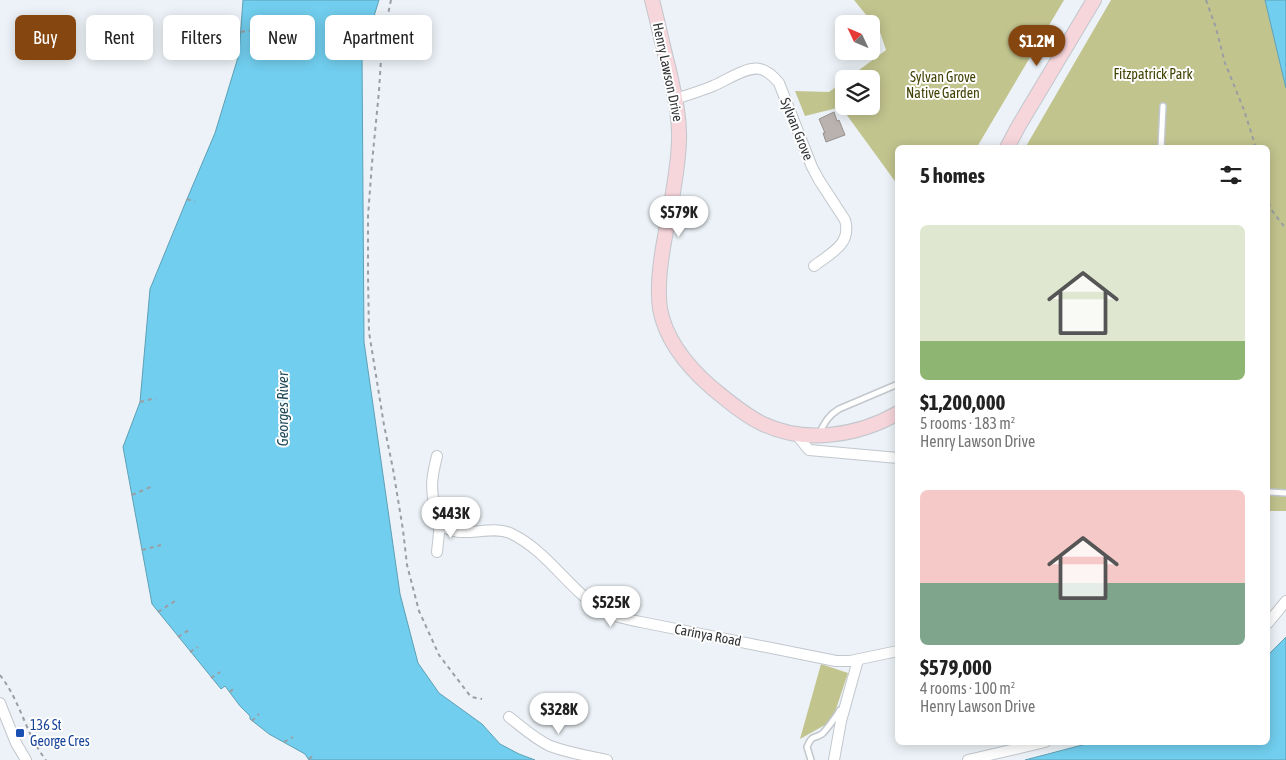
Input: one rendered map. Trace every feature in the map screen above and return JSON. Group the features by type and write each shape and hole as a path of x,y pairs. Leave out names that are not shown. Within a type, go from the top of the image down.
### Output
{"main road":[{"name":"Henry Lawson Drive","path":"652,0 676,99 679,130 679,151 660,275 660,308 665,326 674,345 685,361 702,378 741,411 764,424 780,430 796,434 831,435 858,429 895,414"},
{"path":"1009,145 1094,0"}],"street":[{"name":"Sylvan Grove","path":"676,99 752,69 760,69 767,72 779,83 812,167 847,226 847,233 840,246 814,266"},
{"name":"Henry Lawson Drive","path":"796,434 809,450 895,458"},
{"path":"437,456 431,489 440,523 437,552"},
{"name":"Carinya Road","path":"440,523 455,531 500,530 510,533 536,550 589,600 612,615 836,661 858,660 895,652"},
{"path":"1270,621 1286,601"},
{"path":"834,760 838,735 858,660"},
{"path":"0,703 16,743 26,760"},
{"path":"509,717 528,733 549,745 575,754 607,760"},
{"path":"968,760 1033,745"}],"lane":[{"path":"1161,145 1163,106"},
{"path":"819,435 833,413 895,385"},
{"path":"1270,492 1286,493"},
{"path":"811,760 807,747 810,740 814,736 821,734 837,716 848,697"}],"path":[{"path":"391,0 382,43 368,216 369,332 384,425 394,469 407,565 419,611 439,655 471,697 482,699"},
{"path":"1206,0 1225,63 1244,110 1255,145"},
{"path":"241,32 250,30"},
{"path":"187,199 195,202"},
{"path":"1270,208 1286,229"},
{"path":"140,402 156,398"},
{"path":"132,495 153,486"},
{"path":"142,550 161,544"},
{"path":"158,612 178,599"},
{"path":"178,637 188,630"},
{"path":"190,652 198,647"},
{"path":"211,678 220,672"},
{"path":"0,675 11,690 32,740 46,760"},
{"path":"230,692 233,689"},
{"path":"252,721 259,714"},
{"path":"284,742 292,737"},
{"path":"309,759 315,754"}],"green space":[{"name":"Sylvan Grove Native Garden","path":"854,0 1064,0 978,145 895,145 895,181 847,115 880,115 880,70 859,70 873,60 880,60 880,54 886,50 880,32 880,15 866,15"},
{"name":"Fitzpatrick Park","path":"1111,0 1265,0 1286,88 1286,511 1270,511 1270,145 1027,145"},
{"name":"Sylvan Grove Native Garden","path":"835,88 835,108 805,116 795,91 829,92"},
{"path":"821,664 848,673 832,721 800,739"}],"water":[{"name":"Georges River","path":"243,0 379,0 374,15 325,15 325,60 362,60 364,342 400,594 418,663 439,693 482,724 500,744 535,760 309,760 305,754 269,734 250,719 250,716 225,686 221,689 152,604 123,447 140,402 150,289 215,133 237,60 240,60"},
{"path":"1265,0 1286,0 1286,88 1284,80"},
{"path":"1286,637 1286,760 1025,760 1082,745 1270,745 1270,653"}],"building":[{"path":"834,112 845,135 826,142 823,133 825,133 819,119"}],"place":[{"name":"136 St George Cres","path":"20,733"}]}
